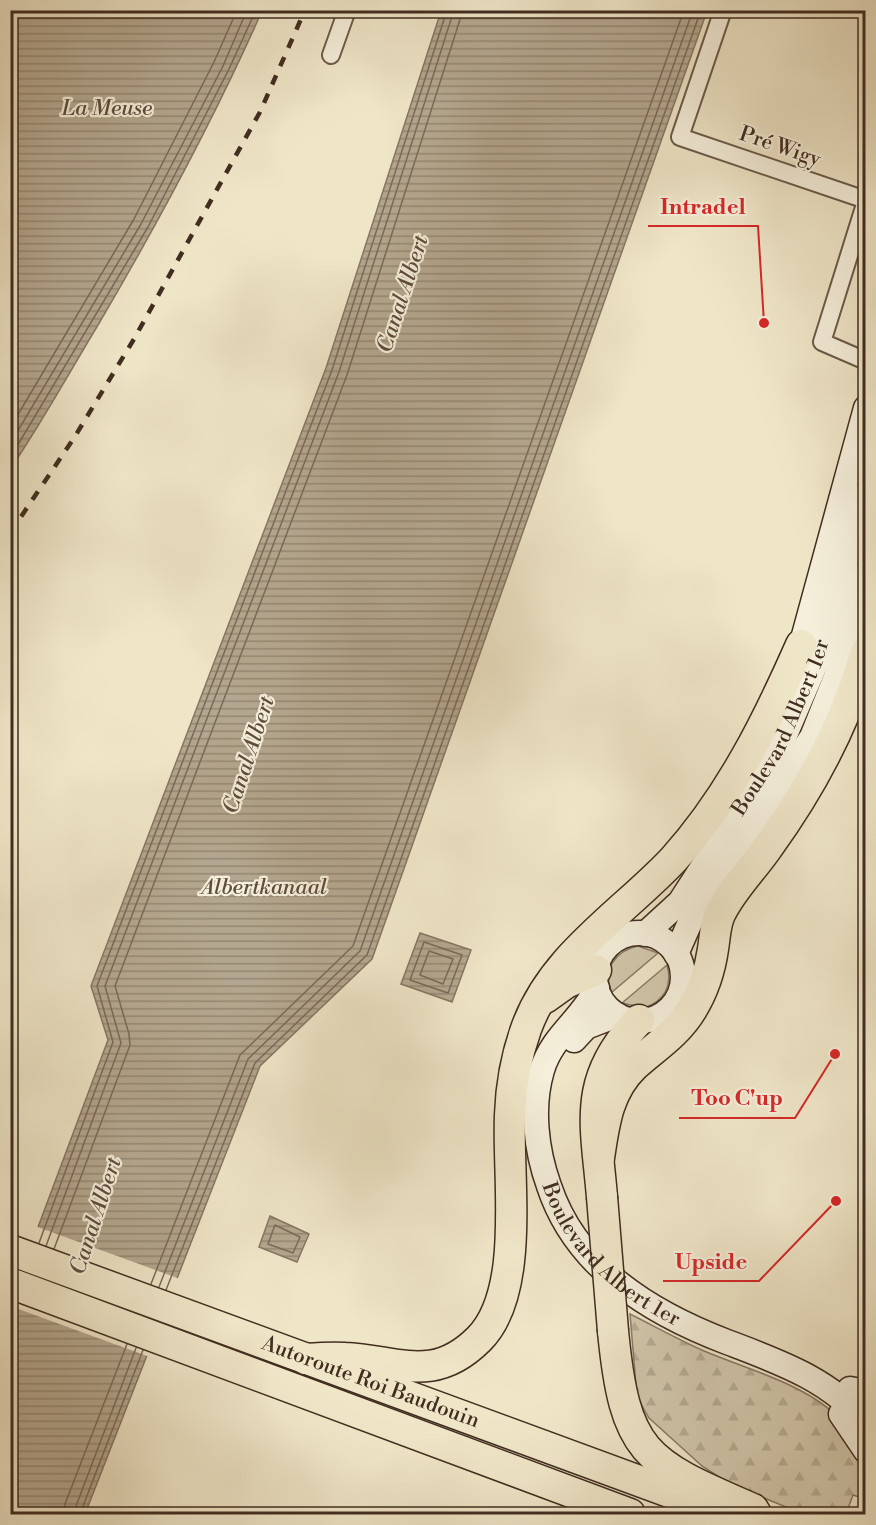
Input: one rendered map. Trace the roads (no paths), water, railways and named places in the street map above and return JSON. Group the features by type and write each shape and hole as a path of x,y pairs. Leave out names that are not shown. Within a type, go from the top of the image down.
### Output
{"highway":[{"path":"306,1359 346,1358 398,1367 420,1368 452,1358 469,1348 490,1326 499,1311 510,1265 510,1118 514,1072 525,1031 540,1001 566,961 673,859 729,787 760,734 801,645"},
{"path":"599,1158 605,1118 614,1093 634,1066 679,1028 696,1004 708,972 719,915 732,893 768,848 806,789 843,716 866,652"},
{"path":"540,1001 566,983 596,979"},
{"path":"628,1018 599,1086 594,1121 618,1381 626,1412 638,1439 650,1455 684,1479 753,1509 756,1515"},
{"name":"Autoroute Roi Baudouin","path":"10,1250 729,1515"},
{"name":"Autoroute Roi Baudouin","path":"10,1283 630,1515"},
{"path":"526,1476 563,1515"}],"main road":[{"path":"762,779 782,717 866,408"},
{"name":"Boulevard Albert 1er","path":"866,494 829,622 801,702 762,779 680,902 645,934 626,935 609,945 603,952 584,1010 560,1034 552,1046 539,1081 537,1134 551,1193 569,1230 604,1272 640,1300 725,1342 752,1351 820,1383 839,1395 866,1424"},
{"name":"Boulevard Albert 1er","path":"860,1395 833,1377 646,1286 602,1249 580,1219 567,1194 557,1160 552,1122 553,1092 561,1064 580,1033 595,1021 662,1014 678,998 683,975 676,954 695,911 812,737 836,676 866,574"},
{"path":"812,737 822,727 866,630"},
{"path":"645,934 663,940 676,954"},
{"path":"596,979 602,1000 628,1018"},
{"path":"725,1342 749,1358 819,1394 846,1420 866,1451"}],"street":[{"path":"331,55 347,10"},
{"name":"Pré Wigy","path":"723,10 680,137 866,200 822,342 866,362"}],"water":[{"name":"La Meuse","path":"11,10 262,11 225,91 164,209 45,415 11,468"},
{"name":"Albertkanaal","path":"441,11 707,11 372,959 260,1066 85,1514 11,1514 10,1302 108,1040 91,986 326,368"},
{"path":"420,933 471,950 452,1002 401,984"},
{"path":"270,1216 309,1234 297,1262 259,1247"}],"railway":[{"path":"10,533 74,438 134,339 260,112 305,10"}],"place":[{"name":"Intradel","path":"764,323"},
{"name":"Too C'up","path":"835,1054"},
{"name":"Upside","path":"836,1201"}],"water label":[{"name":"Canal Albert","path":"403,294"},
{"name":"Canal Albert","path":"249,755"},
{"name":"Canal Albert","path":"96,1216"}]}
